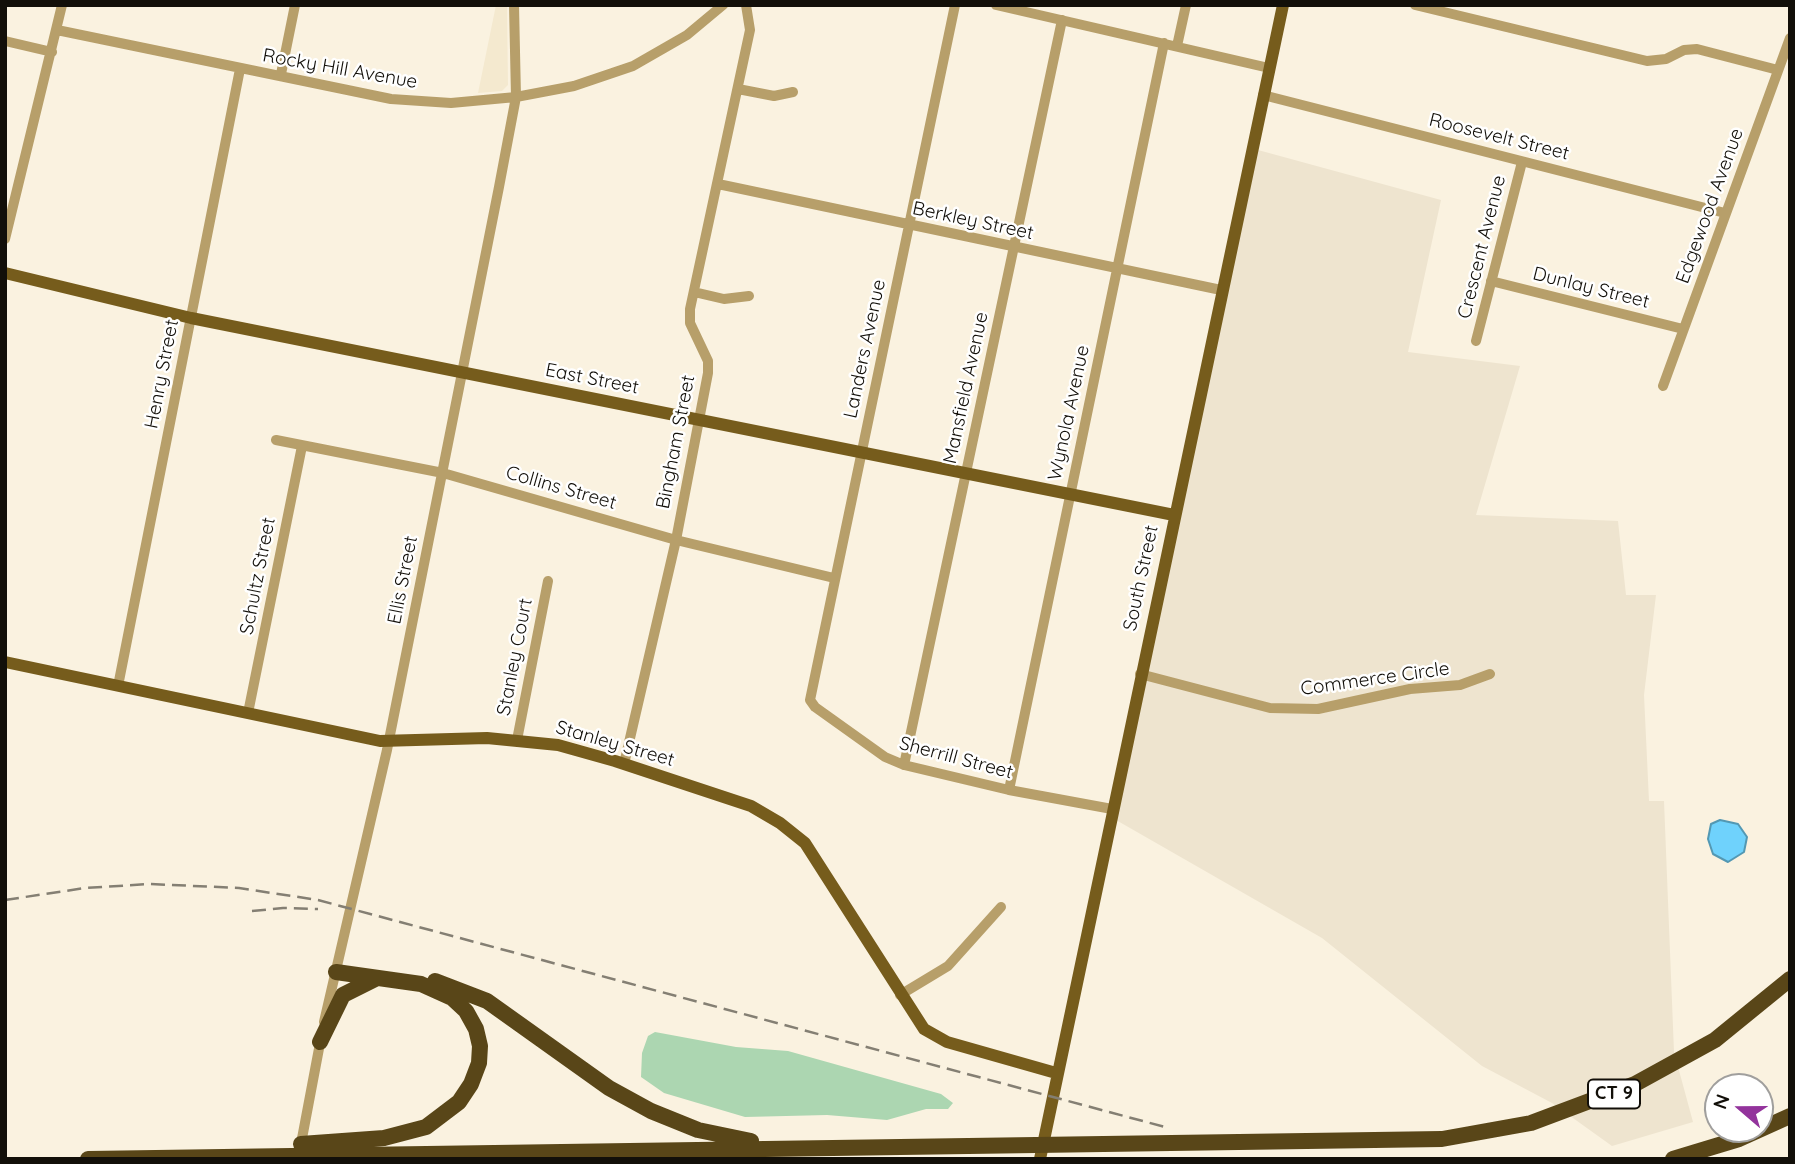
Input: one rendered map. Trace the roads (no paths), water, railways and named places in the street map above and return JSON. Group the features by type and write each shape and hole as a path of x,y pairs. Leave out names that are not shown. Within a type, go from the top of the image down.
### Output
{"highway":[{"path":"336,972 421,984 440,982 487,1000 609,1088 659,1115 724,1137 802,1149"},
{"path":"320,1042 344,995 360,984 381,978"},
{"name":"CT 9","path":"88,1159 226,1155 1411,1142 1531,1124 1615,1093 1692,1054 1741,1021 1790,979"},
{"path":"226,1155 255,1148 393,1137 426,1127 449,1112 464,1095 474,1077 480,1056 480,1040 473,1022 458,1003 421,984"},
{"path":"1672,1159 1740,1139 1790,1116"}],"main road":[{"name":"South Street","path":"1040,1159 1283,5"},
{"name":"East Street","path":"5,273 191,318 1174,515"},
{"name":"Stanley Street","path":"5,662 389,742 517,740 571,748 751,806 798,837 816,859 918,1023 938,1038 1056,1073"}],"street":[{"path":"5,239 62,5"},
{"path":"281,74 295,5"},
{"name":"Ellis Street","path":"298,1159 320,1042 389,742 516,97 514,5"},
{"name":"Rocky Hill Avenue","path":"57,30 240,69 281,74 391,99 450,103 516,97 574,86 632,66 687,35 723,5"},
{"name":"Bingham Street","path":"624,764 676,540 699,420 708,361 690,323 694,292 750,30 746,5"},
{"name":"Landers Avenue","path":"810,700 955,5"},
{"path":"1177,46 1186,5"},
{"path":"1415,5 1647,61 1666,59 1684,50 1698,49 1778,70"},
{"path":"1000,6 1269,68"},
{"name":"Mansfield Avenue","path":"904,765 1062,20"},
{"name":"Edgewood Avenue","path":"1663,386 1790,38"},
{"path":"5,41 52,52"},
{"name":"Wynola Avenue","path":"1009,790 1164,43"},
{"name":"Henry Street","path":"118,685 240,69"},
{"path":"738,89 775,96 793,92"},
{"name":"Roosevelt Street","path":"1263,95 1726,213"},
{"name":"Crescent Avenue","path":"1476,341 1522,162"},
{"name":"Berkley Street","path":"718,184 1221,290"},
{"name":"Dunlay Street","path":"1491,281 1684,329"},
{"path":"694,292 724,299 749,296"},
{"name":"Collins Street","path":"276,440 443,473 676,540 834,578"},
{"name":"Schultz Street","path":"248,713 302,446"},
{"name":"Stanley Court","path":"517,740 548,581"},
{"name":"Commerce Circle","path":"1140,674 1270,708 1312,709 1409,689 1460,685 1490,674"},
{"name":"Sherrill Street","path":"810,700 815,708 885,757 904,765 1009,790 1112,808"},
{"path":"900,995 948,965 1001,907"}],"water":[{"path":"1720,820 1738,824 1747,837 1744,852 1728,862 1713,854 1708,839 1711,824"}],"railway":[{"path":"5,900 85,888 150,884 239,888 318,900 1165,1127"},
{"path":"252,911 318,909"}]}
